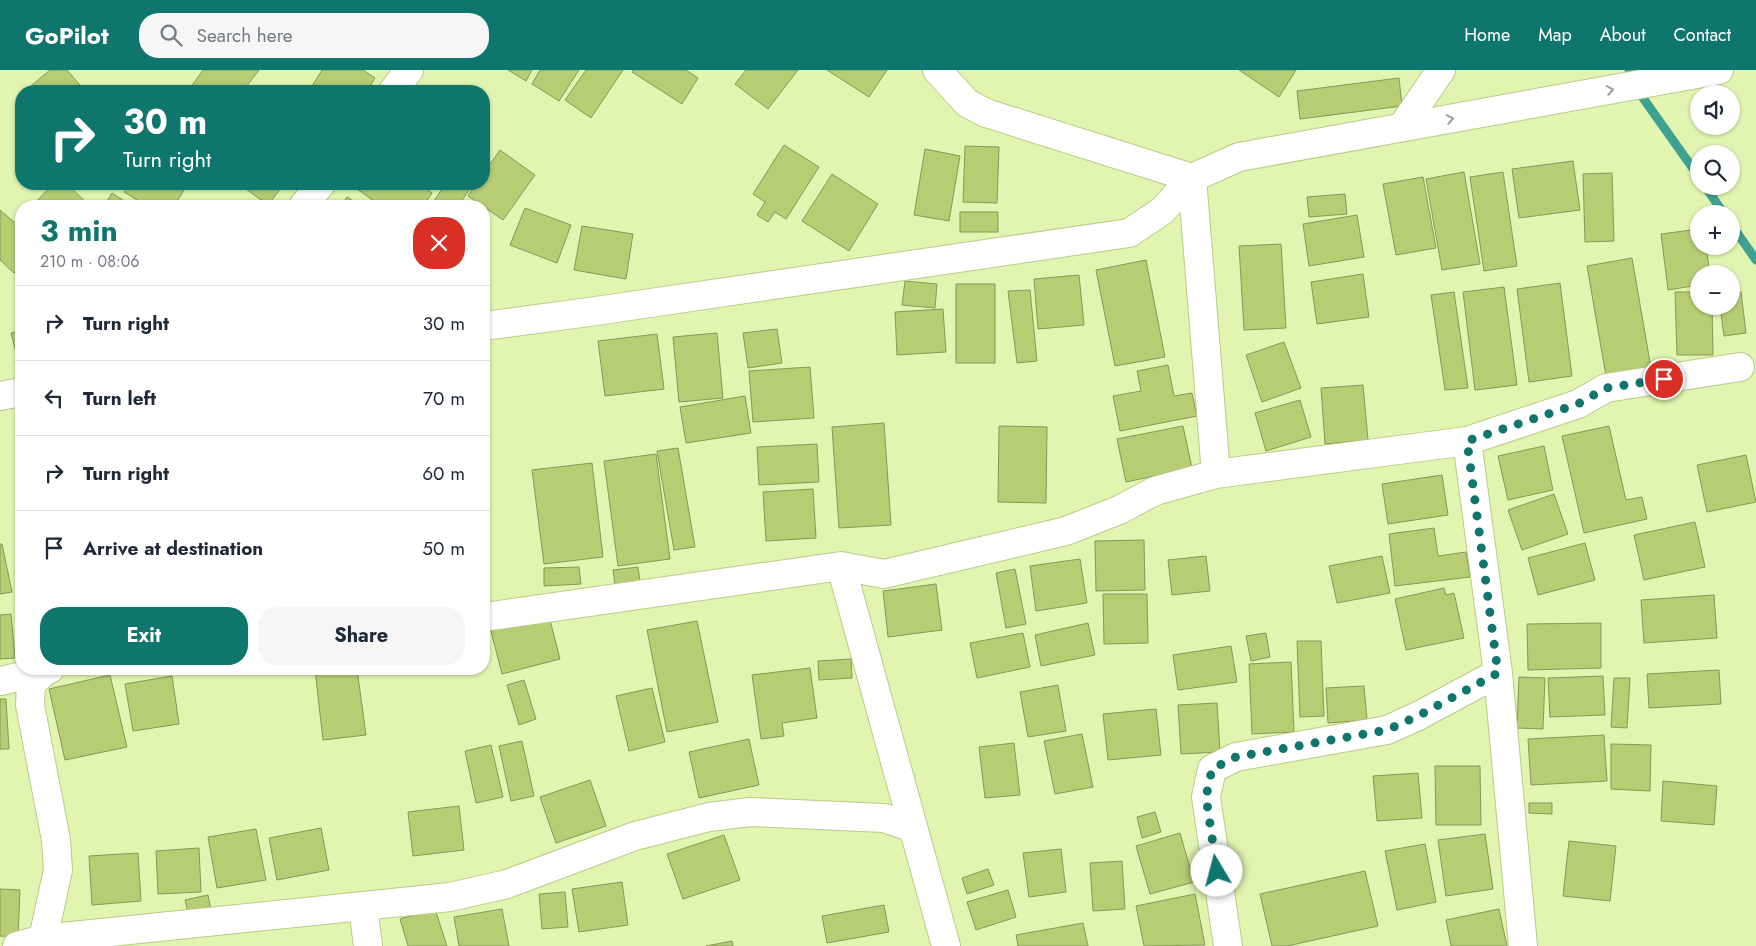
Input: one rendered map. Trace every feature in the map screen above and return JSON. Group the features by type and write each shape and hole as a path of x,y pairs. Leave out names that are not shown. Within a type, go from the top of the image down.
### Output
{"street":[{"path":"398,85 409,70"},
{"path":"937,70 967,103 986,113 1192,178"},
{"path":"1402,127 1441,70"},
{"path":"490,325 1129,233 1162,211 1192,178 1239,157 1719,70"},
{"path":"1192,178 1216,474"},
{"path":"308,200 316,190"},
{"path":"490,616 841,566 884,574 1066,531 1119,510 1155,491 1216,474 1467,441 1578,404 1606,388 1740,367"},
{"path":"0,396 15,393"},
{"path":"1467,441 1498,673 1523,946"},
{"path":"841,566 946,946"},
{"path":"1228,946 1206,797 1212,769 1236,757 1387,730 1418,716 1498,673"},
{"path":"0,680 24,675"},
{"path":"41,675 31,684 30,705 56,840 58,870 30,943 450,898 507,884 635,836 709,817 750,812 884,818 913,828"},
{"path":"362,907 368,946"}],"building":[{"path":"50,70 67,70 80,85 32,85"},
{"path":"203,70 259,70 248,85 192,85"},
{"path":"322,70 363,70 375,78 371,85 313,85"},
{"path":"508,70 532,70 526,81"},
{"path":"540,70 579,70 559,101 532,84"},
{"path":"586,70 623,70 591,118 565,100"},
{"path":"633,70 686,70 698,78 682,104 632,72"},
{"path":"746,70 798,70 768,109 735,84"},
{"path":"827,70 887,70 869,97"},
{"path":"1239,70 1296,70 1279,97"},
{"path":"1399,78 1402,106 1300,119 1297,91"},
{"path":"784,145 819,167 786,219 775,212 768,222 757,215 765,202 753,194"},
{"path":"965,146 999,147 997,203 963,202"},
{"path":"925,149 960,156 949,221 914,215"},
{"path":"500,150 535,175 503,220 490,211 490,200 474,200 468,196 472,190 490,190 490,164"},
{"path":"1573,161 1580,210 1519,218 1512,169"},
{"path":"1464,172 1480,264 1442,270 1426,179"},
{"path":"1503,172 1517,266 1484,271 1470,177"},
{"path":"1612,173 1614,241 1585,242 1583,174"},
{"path":"832,174 878,204 849,251 802,221"},
{"path":"1423,177 1436,248 1396,255 1383,184"},
{"path":"47,190 73,190 84,200 38,200"},
{"path":"126,190 184,190 178,200 137,200 124,192"},
{"path":"247,190 279,190 272,200 261,200"},
{"path":"358,190 427,190 432,193 427,200 373,200"},
{"path":"441,190 469,190 462,200 435,200"},
{"path":"112,193 123,200 108,200"},
{"path":"1345,194 1347,214 1309,217 1307,197"},
{"path":"525,208 571,225 557,263 510,245"},
{"path":"0,210 15,223 15,272 14,273 0,260"},
{"path":"960,212 998,212 998,232 960,232"},
{"path":"1357,215 1364,257 1309,266 1303,224"},
{"path":"582,226 633,234 626,279 574,270"},
{"path":"1690,230 1690,255 1707,255 1709,265 1690,265 1690,286 1668,290 1661,234"},
{"path":"1281,244 1286,328 1244,330 1239,246"},
{"path":"1632,258 1651,368 1606,376 1587,266"},
{"path":"1146,260 1165,357 1115,366 1096,270"},
{"path":"1363,274 1369,317 1317,324 1311,282"},
{"path":"1079,275 1084,325 1038,329 1034,279"},
{"path":"905,281 937,284 935,308 902,305"},
{"path":"1560,283 1572,376 1529,382 1517,289"},
{"path":"956,284 995,284 995,363 956,363"},
{"path":"1504,287 1517,385 1475,390 1463,292"},
{"path":"1030,290 1037,361 1017,363 1008,291"},
{"path":"1454,292 1468,388 1445,390 1431,295"},
{"path":"1675,292 1690,292 1690,315 1712,315 1713,355 1677,355"},
{"path":"1740,292 1746,333 1724,336 1721,315 1740,315"},
{"path":"943,309 946,352 897,355 895,312"},
{"path":"777,329 782,363 748,368 743,333"},
{"path":"15,332 15,348 11,333"},
{"path":"717,333 723,398 679,402 673,337"},
{"path":"657,334 664,389 605,396 598,341"},
{"path":"1284,342 1301,388 1262,402 1246,355"},
{"path":"1168,365 1174,396 1192,393 1197,416 1120,431 1113,396 1141,391 1137,371"},
{"path":"810,367 814,418 753,422 749,371"},
{"path":"1363,385 1368,440 1325,444 1321,388"},
{"path":"745,396 751,433 686,443 680,407"},
{"path":"1300,400 1311,437 1266,451 1255,413"},
{"path":"884,423 891,525 839,528 832,427"},
{"path":"999,426 1047,427 1046,503 998,502"},
{"path":"1183,426 1192,468 1126,482 1117,439"},
{"path":"1609,426 1626,500 1642,497 1647,519 1584,533 1562,436"},
{"path":"817,444 819,482 759,485 757,447"},
{"path":"1544,446 1553,490 1508,500 1498,456"},
{"path":"678,448 695,547 674,550 657,451"},
{"path":"656,454 670,559 618,566 604,461"},
{"path":"1746,455 1756,502 1707,512 1697,465"},
{"path":"592,463 603,557 544,564 532,470"},
{"path":"1442,475 1448,515 1388,524 1382,484"},
{"path":"813,489 816,538 766,541 763,492"},
{"path":"1554,494 1568,534 1522,550 1508,510"},
{"path":"1695,522 1705,567 1644,580 1634,535"},
{"path":"1434,528 1438,556 1466,552 1470,577 1395,586 1389,534"},
{"path":"1144,540 1145,590 1096,591 1095,541"},
{"path":"1585,543 1595,580 1538,595 1528,558"},
{"path":"0,544 2,544 12,592 0,594"},
{"path":"1206,556 1210,591 1172,595 1168,560"},
{"path":"1382,556 1390,593 1337,603 1329,566"},
{"path":"1080,559 1087,603 1036,611 1030,566"},
{"path":"579,567 581,584 544,586 544,568"},
{"path":"638,567 641,588 616,591 613,570"},
{"path":"1015,569 1026,624 1006,628 996,573"},
{"path":"936,584 942,630 888,637 883,591"},
{"path":"1444,588 1446,595 1454,593 1464,638 1406,650 1395,599"},
{"path":"1103,594 1147,594 1148,643 1104,644"},
{"path":"1714,595 1717,638 1644,643 1641,600"},
{"path":"11,614 15,658 0,659 0,615"},
{"path":"549,616 560,659 502,674 491,631"},
{"path":"697,621 718,722 667,732 647,630"},
{"path":"1088,623 1095,655 1041,666 1035,635"},
{"path":"1601,623 1601,668 1528,670 1527,624"},
{"path":"1023,633 1030,667 977,678 970,643"},
{"path":"1266,633 1270,657 1251,661 1246,636"},
{"path":"1297,641 1321,641 1324,716 1300,717"},
{"path":"1231,646 1237,682 1178,690 1173,655"},
{"path":"851,659 852,678 819,680 818,661"},
{"path":"1291,662 1294,732 1252,734 1249,664"},
{"path":"810,668 817,718 782,723 784,736 761,739 752,675"},
{"path":"1719,670 1721,704 1649,708 1647,674"},
{"path":"110,675 127,747 65,760 49,689"},
{"path":"316,675 358,675 366,735 323,740"},
{"path":"172,676 179,724 133,731 125,684"},
{"path":"1603,676 1605,715 1550,717 1548,678"},
{"path":"1519,677 1545,678 1543,729 1517,728"},
{"path":"1614,678 1630,678 1627,728 1611,727"},
{"path":"524,680 536,719 519,725 507,685"},
{"path":"1058,685 1066,731 1028,737 1020,692"},
{"path":"1364,686 1367,720 1328,723 1326,688"},
{"path":"652,688 665,742 629,751 616,696"},
{"path":"0,699 6,699 9,749 0,749"},
{"path":"1217,703 1220,752 1181,754 1178,705"},
{"path":"1156,709 1161,755 1108,760 1103,714"},
{"path":"1082,734 1093,787 1055,794 1044,741"},
{"path":"1604,735 1607,781 1531,785 1528,739"},
{"path":"749,739 759,785 699,798 689,752"},
{"path":"522,741 534,796 511,801 499,746"},
{"path":"1014,743 1020,795 985,798 979,747"},
{"path":"1611,744 1651,745 1650,791 1611,789"},
{"path":"491,745 503,797 476,803 465,751"},
{"path":"1435,766 1480,766 1481,825 1436,825"},
{"path":"1418,773 1422,818 1377,821 1373,776"},
{"path":"590,780 606,826 556,843 540,797"},
{"path":"1663,781 1717,786 1714,825 1661,821"},
{"path":"1529,803 1552,803 1552,814 1529,813"},
{"path":"459,806 464,850 413,856 408,812"},
{"path":"1155,812 1161,832 1142,838 1137,817"},
{"path":"321,828 329,870 277,880 269,838"},
{"path":"256,829 266,880 217,888 208,837"},
{"path":"1180,833 1194,882 1150,894 1136,846"},
{"path":"1485,834 1493,889 1446,896 1438,840"},
{"path":"724,835 740,880 683,899 667,854"},
{"path":"1569,841 1616,846 1610,901 1563,896"},
{"path":"1425,844 1436,902 1397,910 1385,851"},
{"path":"199,848 201,892 158,894 156,851"},
{"path":"1061,849 1066,892 1029,897 1023,853"},
{"path":"138,853 141,901 92,905 89,856"},
{"path":"1122,861 1125,909 1093,911 1090,863"},
{"path":"988,869 994,885 967,894 962,878"},
{"path":"1365,871 1378,926 1287,946 1272,946 1260,894"},
{"path":"622,882 628,925 579,932 572,889"},
{"path":"0,889 20,890 18,937 0,936"},
{"path":"1008,890 1016,917 976,930 967,902"},
{"path":"565,892 568,927 542,929 539,894"},
{"path":"1195,894 1205,945 1144,946 1136,906"},
{"path":"208,895 212,915 190,920 185,900"},
{"path":"884,905 889,932 827,943 822,916"},
{"path":"435,909 447,946 408,946 400,919"},
{"path":"502,909 509,946 459,946 454,917"},
{"path":"1499,909 1507,946 1451,946 1446,920"},
{"path":"1083,923 1088,946 1018,946 1016,935"},
{"path":"732,941 733,946 706,946"}],"waterway":[{"path":"1629,70 1643,98 1690,164"},
{"path":"1711,195 1718,205"},
{"path":"1740,237 1756,260"}],"route":[{"path":"1217,871 1206,797 1212,769 1236,757 1387,730 1418,716 1498,673 1467,441 1578,404 1606,388 1664,379"}]}
